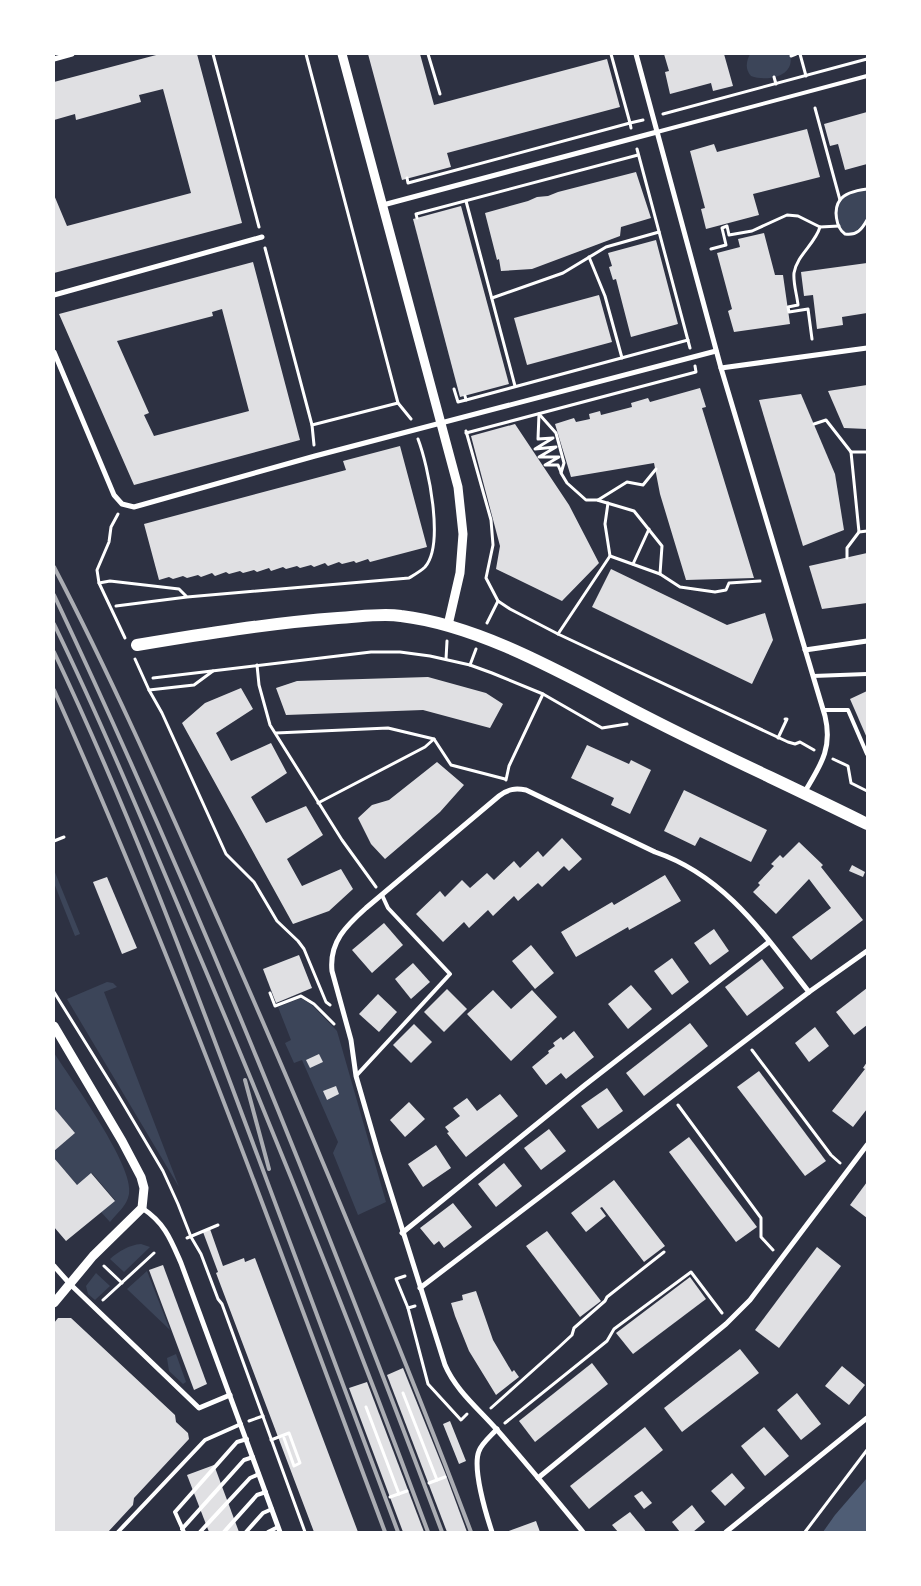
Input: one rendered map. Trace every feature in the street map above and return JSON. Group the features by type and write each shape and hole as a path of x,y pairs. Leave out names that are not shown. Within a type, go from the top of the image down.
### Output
{"main road":[{"path":"137,645 269,626 361,617 400,616 448,625 480,636 537,662 651,720 867,824"}],"street":[{"path":"54,59 72,54"},
{"path":"342,54 458,487 463,534 460,573 448,625"},
{"path":"636,54 716,351 824,710 828,734 825,755 804,793"},
{"path":"383,205 658,132"},
{"path":"54,295 262,237"},
{"path":"721,368 867,348"},
{"path":"54,352 114,495 122,504 134,507 316,456 716,351"},
{"path":"805,650 867,641"},
{"path":"583,1532 448,1373 402,1233 356,1076 351,1040 332,971 332,951 346,927 499,796 510,789 526,790 655,852 672,858 693,870 719,889 750,917 809,992"},
{"path":"402,1233 585,1086 770,942"},
{"path":"420,1288 809,992 867,951"},
{"path":"54,1026 122,1141 141,1177 144,1188 142,1208 93,1256 54,1303"},
{"path":"538,1478 728,1321 750,1300 867,1145"},
{"path":"142,1208 154,1215 170,1238 247,1439 279,1530"},
{"path":"54,1266 70,1284 199,1408 230,1395"},
{"path":"726,1532 867,1418"},
{"path":"492,1532 478,1475 477,1462 481,1446 497,1429"}],"lane":[{"path":"658,132 867,76"},
{"path":"813,676 867,674"},
{"path":"824,710 848,710 867,754"},
{"path":"356,1076 450,974 388,908 382,895"},
{"path":"118,1532 204,1440 241,1424"},
{"path":"247,1439 237,1442 176,1512 183,1531 244,1460 253,1457"},
{"path":"200,1532 250,1478 259,1474"},
{"path":"224,1532 257,1495 266,1492"},
{"path":"246,1532 264,1512 272,1510"},
{"path":"268,1532 279,1530"}],"path":[{"path":"213,54 312,425 316,456"},
{"path":"116,606 187,597 409,578 426,566 433,546 433,498 424,453 414,422 398,403 306,54"},
{"path":"428,54 440,94"},
{"path":"454,389 458,402 466,398 688,340 611,54"},
{"path":"791,56 796,54"},
{"path":"800,54 806,76"},
{"path":"407,178 408,183 867,60"},
{"path":"774,77 776,84"},
{"path":"815,108 840,200 837,213 839,226 843,233 852,235 860,231 867,220"},
{"path":"417,218 416,214 638,155"},
{"path":"840,200 847,195 867,190"},
{"path":"466,200 515,386"},
{"path":"711,249 726,245 722,228 727,226 730,235 755,229 783,216 790,215 798,216 820,227 839,226"},
{"path":"812,339 808,309 789,312 788,307 798,305 794,279 796,267 816,237 820,227"},
{"path":"492,298 563,273 606,247 659,232"},
{"path":"589,257 605,296 622,358"},
{"path":"696,372 466,433 491,520 493,545 486,578 498,601 510,609 558,634 778,738 791,743 800,742 848,766 850,783 867,791"},
{"path":"312,425 398,403"},
{"path":"539,414 556,433 564,463 561,473"},
{"path":"539,414 538,439 553,438 535,449 556,447 539,457 559,457 545,465 558,465 567,483 586,500 597,500 634,511 662,546 660,574"},
{"path":"814,424 826,420 851,452 859,532 847,548 847,558"},
{"path":"851,452 867,452"},
{"path":"597,500 627,482 643,485 656,470"},
{"path":"558,634 610,556 605,524 608,503"},
{"path":"122,504 97,570 99,583 110,581 179,588 187,597"},
{"path":"633,564 649,529"},
{"path":"859,532 867,531"},
{"path":"610,556 660,574 680,587 715,592 726,590 729,583 760,581"},
{"path":"153,678 371,652 400,652 430,656 492,673 543,694 602,728"},
{"path":"257,666 259,685 270,725 342,840 382,895"},
{"path":"214,670 194,685 148,690 162,713 226,854 254,882 277,921 304,949 326,1002 329,1005 341,1008"},
{"path":"510,789 505,779 509,766 543,694"},
{"path":"778,738 786,719"},
{"path":"276,733 388,728 434,739 451,765 505,779"},
{"path":"318,803 425,747 434,739"},
{"path":"54,841 64,837"},
{"path":"54,992 163,1171 189,1238 201,1254 218,1300 222,1304 304,1532"},
{"path":"270,993 275,1006 301,996 314,1004 351,1040"},
{"path":"746,1041 831,1155 848,1170"},
{"path":"672,1097 761,1218 762,1237 781,1259"},
{"path":"189,1238 218,1225"},
{"path":"482,1414 552,1354 572,1334 574,1328 605,1301 607,1297 664,1252"},
{"path":"95,1308 154,1253"},
{"path":"104,1266 122,1283"},
{"path":"403,1268 405,1276 396,1279 408,1308 428,1384 455,1414"},
{"path":"497,1429 607,1341 614,1329 691,1272 728,1321"},
{"path":"408,1308 425,1303"},
{"path":"403,1394 437,1480"},
{"path":"366,1407 399,1494"},
{"path":"271,1440 289,1433 300,1463 294,1466 284,1438"},
{"path":"805,1532 867,1450"},
{"path":"428,1483 445,1477"},
{"path":"390,1497 407,1491"}],"shaded area":[{"path":"750,54 790,54 791,62 785,73 779,76 758,78 751,76 747,68"},
{"path":"867,189 867,220 860,231 845,234 838,223 837,209 842,198"},
{"path":"54,870 80,934 75,936 54,883"},
{"path":"107,982 113,983 117,987 104,992 179,1187 67,999"},
{"path":"301,998 312,1005 337,1031 386,1202 358,1215 333,1153 338,1142 302,1060 294,1063 285,1043 291,1040 278,1007"},
{"path":"54,1053 100,1123 122,1164 128,1181 129,1194 126,1202 110,1222 101,1212 115,1200 92,1173 77,1185 54,1158 54,1151 75,1133 54,1108"},
{"path":"141,1244 150,1247 124,1272 110,1259 124,1249"},
{"path":"147,1271 170,1330 127,1289"},
{"path":"96,1273 110,1286 95,1300 88,1294 86,1286"},
{"path":"176,1354 186,1382 183,1384 169,1371 167,1358"},
{"path":"867,1478 867,1532 823,1532 835,1515"}],"building":[{"path":"160,54 197,54 242,223 54,273 54,195 67,226 191,193 163,89 139,95 141,102 76,120 75,114 54,120 54,82"},
{"path":"368,54 420,54 434,105 607,59 620,107 447,153 451,167 402,180"},
{"path":"664,54 724,54 733,86 713,91 711,83 670,94 665,72 669,71"},
{"path":"867,112 867,164 845,170 838,144 830,146 824,124"},
{"path":"807,129 820,177 753,194 759,215 706,229 701,209 705,208 690,151 714,144 717,152"},
{"path":"636,172 651,218 621,227 620,236 532,269 501,271 485,213 537,197 548,196"},
{"path":"461,206 509,384 460,397 413,219"},
{"path":"764,233 775,275 783,275 790,324 734,332 728,311 732,309 717,253 740,247 738,239"},
{"path":"656,240 678,324 631,337 616,279 613,280 609,267 612,266 608,253"},
{"path":"253,262 300,440 134,485 59,314","holes":["222,309 249,411 154,436 144,415 149,413 117,341 213,316 212,312"]},
{"path":"867,263 867,313 842,317 843,325 817,329 813,295 804,296 801,272"},
{"path":"599,295 612,342 527,365 514,318"},
{"path":"867,385 867,429 844,428 828,391"},
{"path":"700,388 706,407 702,408 754,578 686,580 660,494 654,463 571,477 555,424 574,418 576,422 590,419 589,414 600,411 601,415 632,407 631,403 648,398 650,402"},
{"path":"801,394 835,474 844,530 803,546 759,400"},
{"path":"515,424 569,505 599,563 562,601 496,569 500,546 471,436"},
{"path":"400,446 427,547 370,562 368,559 356,563 354,561 342,564 339,562 328,566 325,563 314,567 311,565 300,568 297,566 286,569 283,567 271,571 269,568 257,572 254,570 243,573 240,571 229,574 226,572 215,576 212,573 201,577 198,575 187,578 183,576 173,579 169,577 159,580 144,524 346,470 343,461"},
{"path":"867,553 867,603 822,609 809,566"},
{"path":"611,569 727,625 765,613 773,640 752,684 592,607"},
{"path":"428,677 486,693 503,704 490,728 423,710 286,715 276,688 297,681"},
{"path":"241,688 253,709 216,733 231,761 271,743 287,773 251,797 266,823 306,806 323,835 287,859 302,886 341,869 353,889 329,911 293,924 182,723 205,703"},
{"path":"867,691 867,738 850,699"},
{"path":"587,745 629,764 631,760 651,770 630,814 611,805 614,798 571,778"},
{"path":"437,762 464,785 440,812 385,859 371,844 358,818 372,805 389,800"},
{"path":"684,790 767,830 751,862 700,837 695,846 664,831"},
{"path":"562,838 582,859 569,871 564,866 542,887 538,883 518,901 514,896 493,916 488,910 469,928 464,922 443,942 416,914 440,891 445,897 462,880 470,888 487,873 494,880 514,861 520,868 538,851 543,857"},
{"path":"799,842 823,865 821,867 863,920 811,960 792,937 831,908 809,879 776,914 753,892 760,885 758,883 774,866 771,864 780,855 783,858"},
{"path":"852,865 865,872 863,877 849,871"},
{"path":"665,875 681,901 629,930 628,927 576,957 561,932 612,902 614,905"},
{"path":"107,877 137,948 122,954 93,882"},
{"path":"384,923 403,945 372,973 352,950"},
{"path":"714,929 729,951 710,965 694,943"},
{"path":"531,945 554,973 535,989 512,961"},
{"path":"299,955 312,988 276,1003 263,969"},
{"path":"672,958 689,982 672,995 654,971"},
{"path":"762,959 784,988 747,1016 725,987"},
{"path":"413,963 430,982 411,999 395,979"},
{"path":"631,985 652,1009 628,1029 608,1004"},
{"path":"867,988 867,1025 854,1035 836,1012"},
{"path":"447,989 467,1009 444,1032 424,1012"},
{"path":"493,990 511,1009 532,990 557,1017 511,1061 467,1014"},
{"path":"378,994 397,1012 379,1032 359,1014"},
{"path":"690,1023 708,1046 644,1096 626,1073"},
{"path":"414,1024 432,1042 411,1063 393,1045"},
{"path":"815,1027 829,1046 809,1062 795,1043"},
{"path":"574,1031 594,1057 566,1079 561,1073 546,1085 532,1067 549,1053 548,1051 555,1046 553,1043 561,1037 563,1040"},
{"path":"319,1054 323,1062 310,1068 306,1060"},
{"path":"867,1062 867,1109 853,1127 832,1111 865,1069 863,1068"},
{"path":"759,1071 826,1161 805,1176 737,1087"},
{"path":"336,1086 339,1094 327,1100 323,1091"},
{"path":"607,1088 623,1111 598,1129 581,1106"},
{"path":"500,1094 518,1116 466,1157 447,1133 449,1132 445,1127 460,1116 453,1108 467,1098 477,1111"},
{"path":"409,1102 425,1119 405,1137 390,1120"},
{"path":"54,1108 75,1133 54,1151"},
{"path":"549,1129 566,1151 541,1170 524,1148"},
{"path":"689,1137 757,1227 736,1242 669,1152"},
{"path":"436,1145 451,1168 423,1187 408,1164"},
{"path":"54,1158 77,1185 91,1173 115,1201 66,1241 54,1227"},
{"path":"504,1163 522,1186 496,1207 478,1184"},
{"path":"614,1180 665,1246 644,1262 602,1207 600,1208 606,1216 586,1232 571,1213"},
{"path":"867,1182 867,1218 850,1205"},
{"path":"453,1203 472,1227 444,1248 439,1241 434,1245 420,1228"},
{"path":"210,1229 223,1266 244,1258 245,1262 255,1258 358,1532 314,1532 216,1273 218,1272 203,1232"},
{"path":"547,1231 601,1301 580,1317 526,1246"},
{"path":"817,1247 841,1266 779,1348 755,1330"},
{"path":"163,1265 207,1384 194,1390 149,1270"},
{"path":"690,1277 706,1299 633,1354 616,1333"},
{"path":"476,1291 493,1340 512,1372 514,1370 519,1377 496,1395 469,1351 451,1303 463,1300 462,1295"},
{"path":"58,1318 71,1318 175,1415 176,1422 188,1433 189,1439 134,1498 133,1505 108,1532 54,1532 54,1323"},
{"path":"740,1349 759,1373 682,1432 664,1408"},
{"path":"592,1363 608,1384 535,1442 519,1421"},
{"path":"842,1366 865,1385 849,1405 825,1386"},
{"path":"403,1368 467,1532 447,1532 387,1375"},
{"path":"367,1382 424,1532 403,1532 349,1388"},
{"path":"797,1393 821,1424 801,1440 777,1410"},
{"path":"450,1421 466,1461 459,1464 443,1424"},
{"path":"645,1427 663,1450 589,1509 570,1486"},
{"path":"764,1427 789,1456 765,1476 741,1446"},
{"path":"214,1465 239,1532 209,1532 187,1475"},
{"path":"732,1473 745,1488 725,1506 711,1491"},
{"path":"642,1491 652,1503 644,1509 634,1496"},
{"path":"692,1505 705,1522 693,1532 680,1532 672,1522"},
{"path":"630,1512 646,1532 618,1532 612,1525"},
{"path":"536,1521 540,1532 506,1532"}],"railway":[{"path":"54,567 77,611 140,745 254,1001 381,1303 471,1532"},
{"path":"54,595 159,826 209,942 305,1177 442,1532"},
{"path":"54,624 121,772 249,1073 370,1378 428,1532"},
{"path":"54,652 105,766 176,939 398,1532"},
{"path":"54,690 143,898 185,1003 267,1214 385,1532"},
{"path":"245,1080 269,1169"}]}
